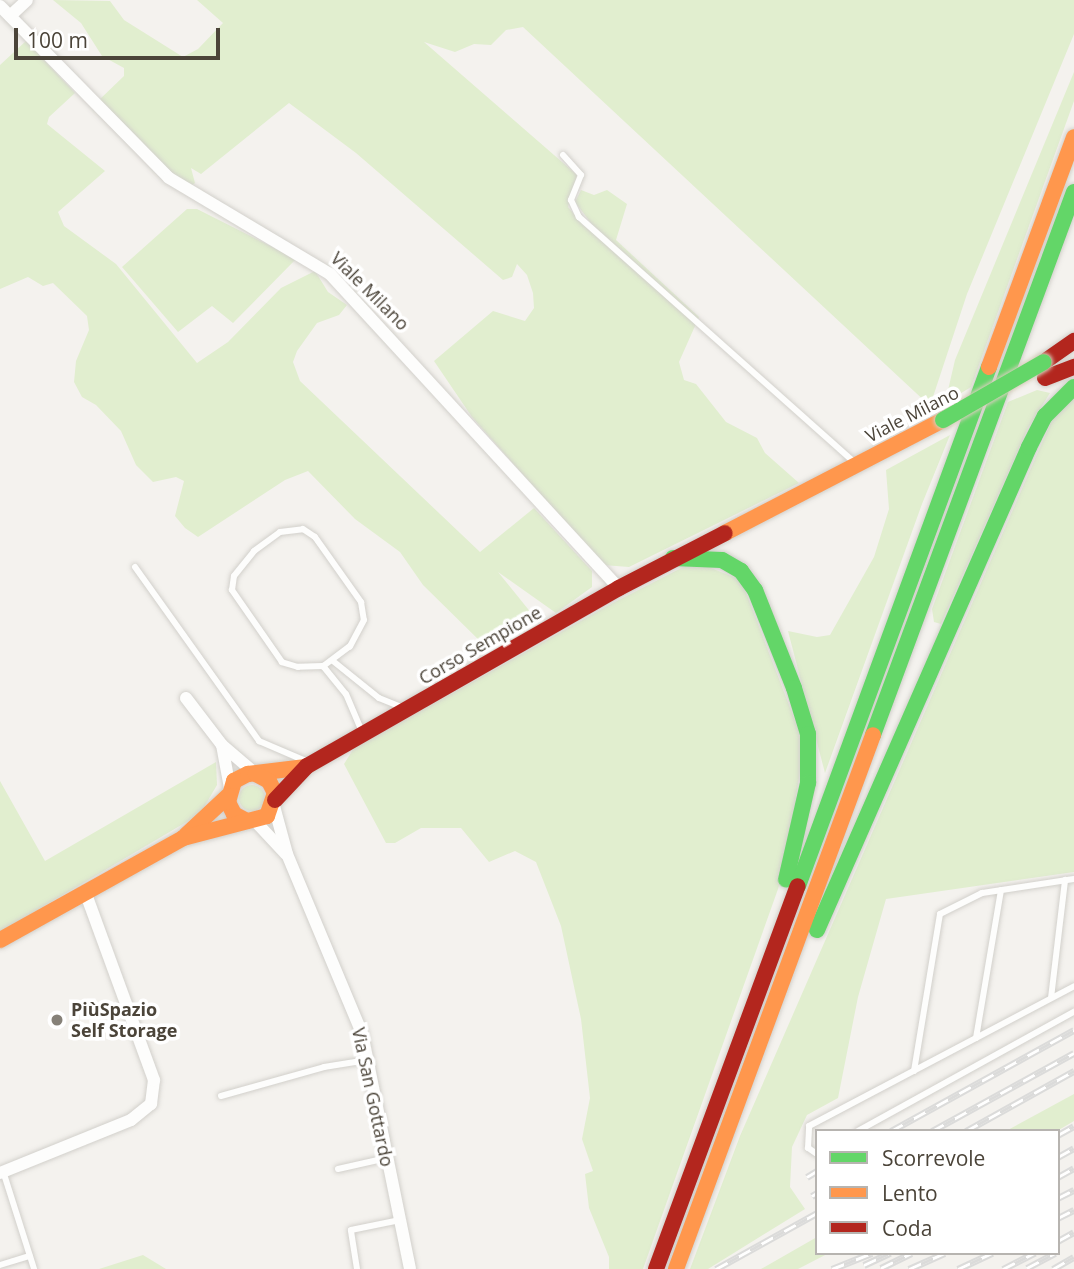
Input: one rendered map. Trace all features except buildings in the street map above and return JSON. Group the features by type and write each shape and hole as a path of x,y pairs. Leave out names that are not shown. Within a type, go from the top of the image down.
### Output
{"main road":[{"path":"656,1269 1074,138"},
{"path":"676,1269 1074,192"},
{"name":"Viale Milano","path":"673,558 1045,370 1074,341"},
{"name":"Viale Milano","path":"1045,370 1074,368"},
{"path":"757,1052 810,946 1028,447 1045,416 1074,387"},
{"name":"Corso Sempione","path":"275,803 309,765 673,558"},
{"path":"673,558 722,560 741,571 755,590 808,734 808,783 798,833 738,1046"},
{"name":"Corso Sempione","path":"256,774 309,765"},
{"path":"0,940 183,838 251,821 275,803 269,781 256,774 241,777 183,838"},
{"path":"229,792 230,809 251,821"}],"street":[{"path":"10,16 27,0"},
{"name":"Viale Milano","path":"0,6 169,178 330,274 619,587"},
{"path":"186,698 222,745 256,774"},
{"path":"222,745 229,792"},
{"name":"Via San Gottardo","path":"275,803 287,854 362,1033 410,1269"},
{"name":"Via San Gottardo","path":"251,821 287,854"},
{"path":"2,1172 131,1120 151,1104 154,1080 85,891"}],"lane":[{"name":"Viale Milano","path":"563,155 581,175 571,200 579,217 857,464"},
{"path":"303,529 315,537 361,602 364,620 360,633 333,662 323,666 298,667 282,662 232,590 240,565 280,533 303,529"},
{"path":"135,567 258,741 309,765"},
{"path":"333,662 379,698 405,709"},
{"path":"323,666 346,694 363,735"},
{"path":"914,1071 940,914 982,893 1074,879"},
{"path":"1051,998 1065,880"},
{"path":"976,1038 1001,890"},
{"path":"815,1153 808,1148 809,1126 1074,986"},
{"path":"862,1129 1074,1012"},
{"path":"221,1096 324,1067 368,1060"},
{"path":"338,1169 387,1158"},
{"path":"2,1172 34,1269"},
{"path":"357,1269 351,1230 400,1220"},
{"path":"0,1265 30,1256"}],"green space":[{"path":"53,0 110,1 124,20 183,57 198,49 223,23 197,0 1074,0 1074,34 967,294 930,406 523,27 506,30 491,45 474,44 455,52 424,42 577,175 568,207 583,225 591,231 594,227 575,202 581,190 594,195 607,190 627,204 616,240 699,317 679,362 684,380 696,384 726,422 757,438 765,453 799,483 629,567 603,565 472,417 434,361 493,311 525,321 534,308 533,293 527,275 517,264 512,277 503,280 356,153 289,103 201,174 191,168 195,183 191,186 175,177 97,102 124,76 124,68 102,56 81,23"},
{"path":"26,41 75,93 49,117 47,124 105,171 58,212 64,226 116,264 197,363 228,342 281,288 315,271 328,292 347,305 339,315 317,323 297,351 293,362 300,381 480,552 534,508 592,571 592,587 556,613 498,572 532,614 500,643 485,646 423,585 400,552 355,519 308,471 285,480 198,537 185,528 175,516 184,481 176,477 153,482 136,465 121,431 96,405 82,397 74,382 76,361 89,330 87,316 53,283 43,286 28,277 0,289 0,65"},
{"path":"1074,72 1074,101 971,387 945,403 955,360"},
{"path":"187,209 197,209 296,259 233,323 212,306 178,332 122,267"},
{"path":"1037,390 1050,393 1028,428 941,624 934,622 932,609 1008,402"},
{"path":"1074,396 1074,872 886,899 858,997 838,1098 807,1115 792,1147 790,1187 805,1209 708,1269 690,1269 740,1136 1052,420"},
{"path":"950,435 922,504 825,773 788,631 817,637 830,635 874,557 889,509 886,470"},
{"path":"701,564 741,580 804,744 787,858 778,889 643,1269 609,1269 609,1257 589,1208 585,1174 593,1171 582,1139 590,1098 581,1019 561,926 536,862 515,851 489,862 461,828 421,828 395,843 386,843 344,764 354,748 613,603 687,565"},
{"path":"216,762 217,785 200,814 0,932 0,781 45,861"},
{"path":"252,785 261,789 265,798 261,807 252,811 243,807 239,798 243,789"},
{"path":"1074,1094 1074,1121 1060,1129 1010,1129"},
{"path":"815,1238 815,1255 825,1255 798,1269 761,1269"},
{"path":"143,1255 166,1269 99,1269"}],"railway":[{"path":"895,1129 1074,1030"},
{"path":"936,1129 1074,1053"},
{"path":"970,1129 1074,1071"},
{"path":"1060,1134 1074,1126"},
{"path":"1060,1156 1074,1148"},
{"path":"1060,1176 1074,1168"},
{"path":"807,1177 815,1172"},
{"path":"1060,1197 1074,1190"},
{"path":"1060,1217 1074,1210"},
{"path":"716,1269 815,1214"},
{"path":"1060,1240 1074,1232"},
{"path":"832,1269 867,1255"},
{"path":"864,1265 886,1255"},
{"path":"881,1268 908,1255"},
{"path":"909,1269 940,1255"},
{"path":"958,1269 989,1255"},
{"path":"1003,1269 1031,1255"},
{"path":"1027,1268 1051,1255"},
{"path":"1053,1269 1074,1257"}],"traffic: fast":[{"path":"873,735 1074,192"},
{"path":"943,420 1044,362"},
{"path":"798,886 989,367"},
{"path":"817,930 1029,447 1045,416 1074,387"},
{"path":"673,558 722,560 741,571 755,590 794,688 808,734 808,783 786,880"}],"traffic: slow":[{"path":"989,367 1074,137"},
{"path":"725,533 943,420"},
{"path":"676,1269 873,735"},
{"path":"247,821 234,814 228,802 234,781 248,774 306,767"},
{"path":"0,940 183,838 267,816 275,793 269,781 256,774"},
{"path":"186,835 228,796"}],"traffic: jam":[{"path":"1044,362 1074,341"},
{"path":"1045,378 1074,367"},
{"path":"275,800 307,766 619,588 725,533"},
{"path":"656,1269 798,886"}],"place":[{"name":"PiùSpazio Self Storage","path":"57,1020"}]}
